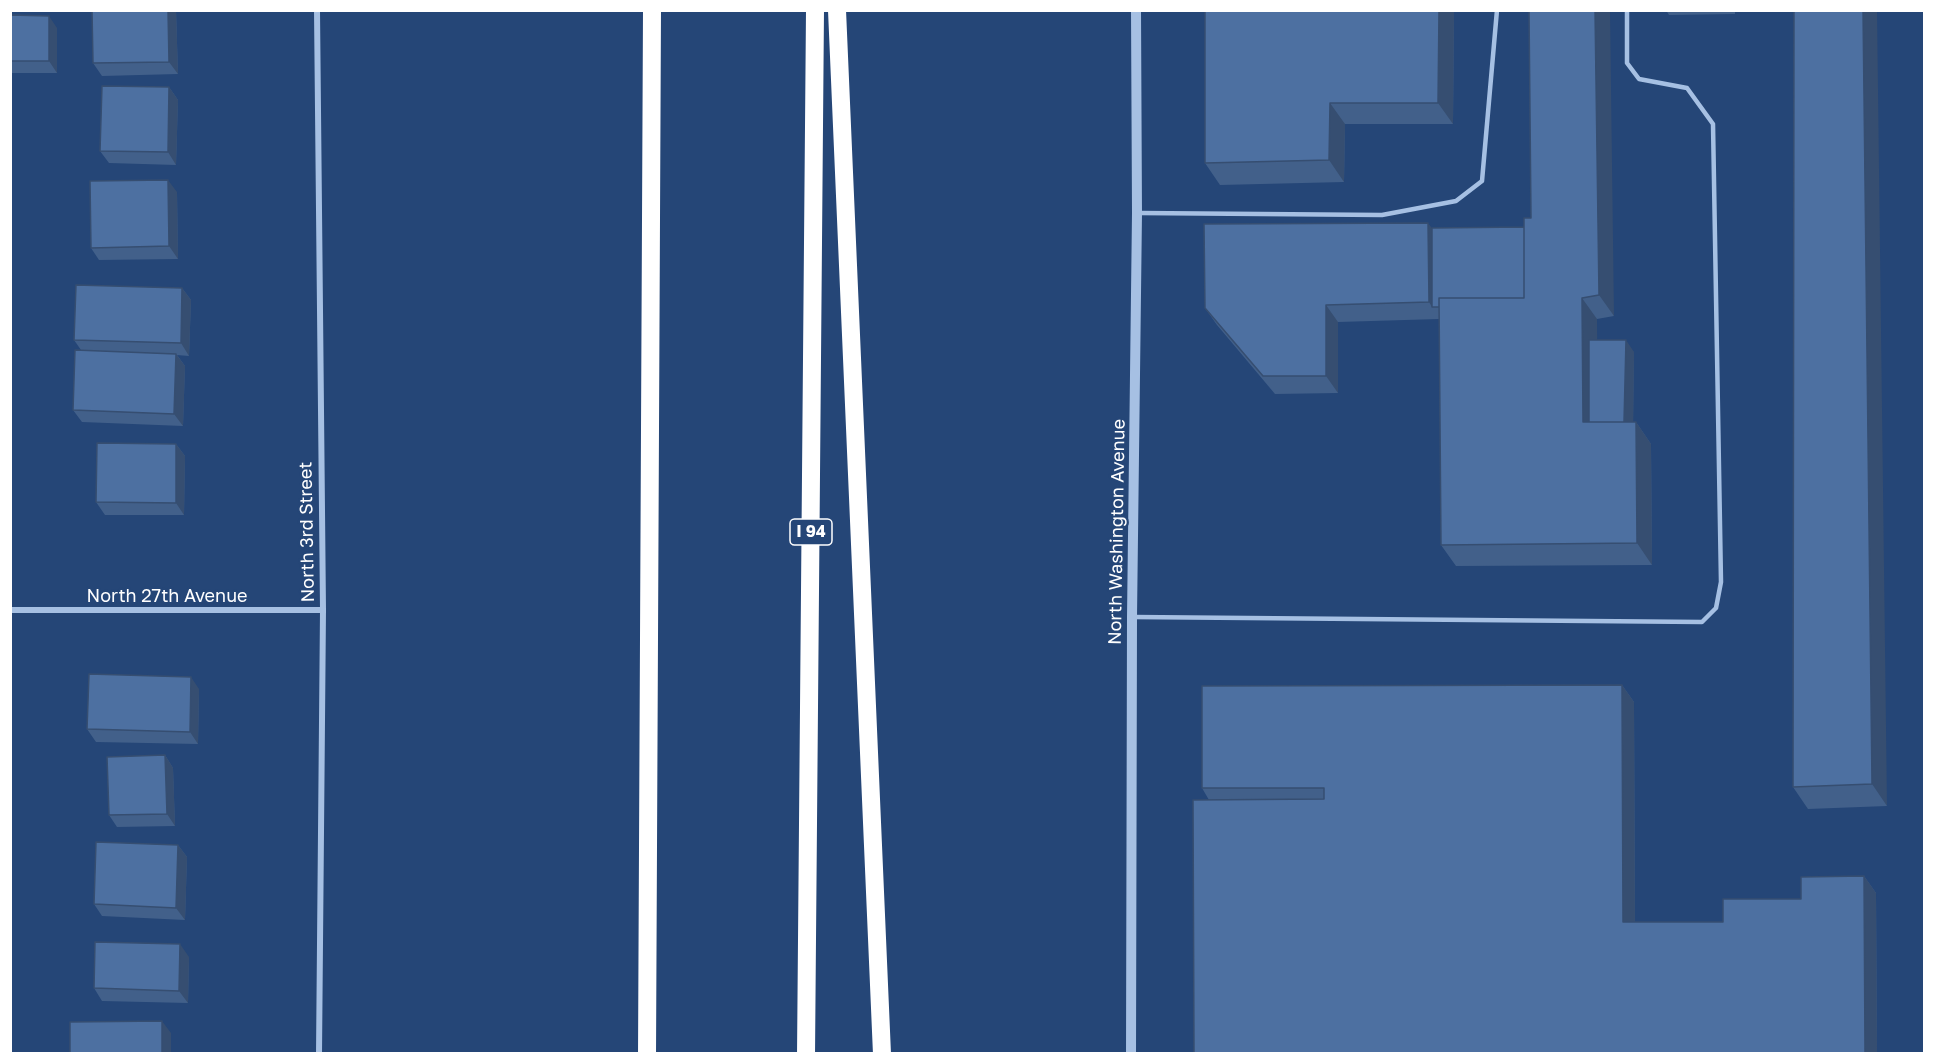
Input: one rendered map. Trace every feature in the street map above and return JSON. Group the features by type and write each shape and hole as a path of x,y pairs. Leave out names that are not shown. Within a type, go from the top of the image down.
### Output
{"highway":[{"path":"646,1050 652,10"},
{"name":"I 94","path":"806,1053 815,10"},
{"path":"837,10 882,1053"}],"street":[{"name":"North 3rd Street","path":"317,10 323,610 319,1053"},
{"name":"North Washington Avenue","path":"1131,1053 1132,617 1137,213 1136,10"},
{"name":"North 27th Avenue","path":"10,610 323,610"}],"lane":[{"path":"1137,213 1382,215 1456,201 1482,181 1497,10"},
{"path":"1132,617 1702,622 1716,608 1721,582 1713,124 1687,88 1639,80 1628,63 1627,10"}],"building":[{"path":"92,10 168,10 169,62 93,63"},
{"path":"1205,10 1439,10 1438,103 1330,103 1329,160 1205,163"},
{"path":"1529,10 1595,10 1599,295 1582,298 1583,422 1636,422 1637,543 1441,545 1439,298 1524,298 1524,218 1531,218"},
{"path":"1794,10 1863,10 1872,784 1793,787"},
{"path":"10,15 49,16 49,61 10,61"},
{"path":"102,86 169,87 168,152 100,151"},
{"path":"168,180 169,246 91,248 90,181"},
{"path":"1428,223 1429,302 1326,305 1326,376 1263,376 1205,308 1204,224"},
{"path":"1524,227 1524,298 1439,298 1439,307 1432,307 1432,228"},
{"path":"76,285 182,288 181,343 74,340"},
{"path":"1589,340 1626,340 1624,422 1589,422"},
{"path":"75,350 176,354 174,414 73,410"},
{"path":"97,443 176,444 176,503 96,502"},
{"path":"89,674 191,677 190,732 87,729"},
{"path":"1622,685 1623,922 1723,922 1723,899 1801,899 1801,877 1864,876 1865,1053 1194,1053 1193,800 1324,799 1324,788 1202,788 1202,686"},
{"path":"165,755 167,814 109,815 107,757"},
{"path":"96,842 178,845 176,908 94,904"},
{"path":"95,942 180,944 179,991 94,988"},
{"path":"162,1021 162,1053 70,1053 70,1022"}]}
